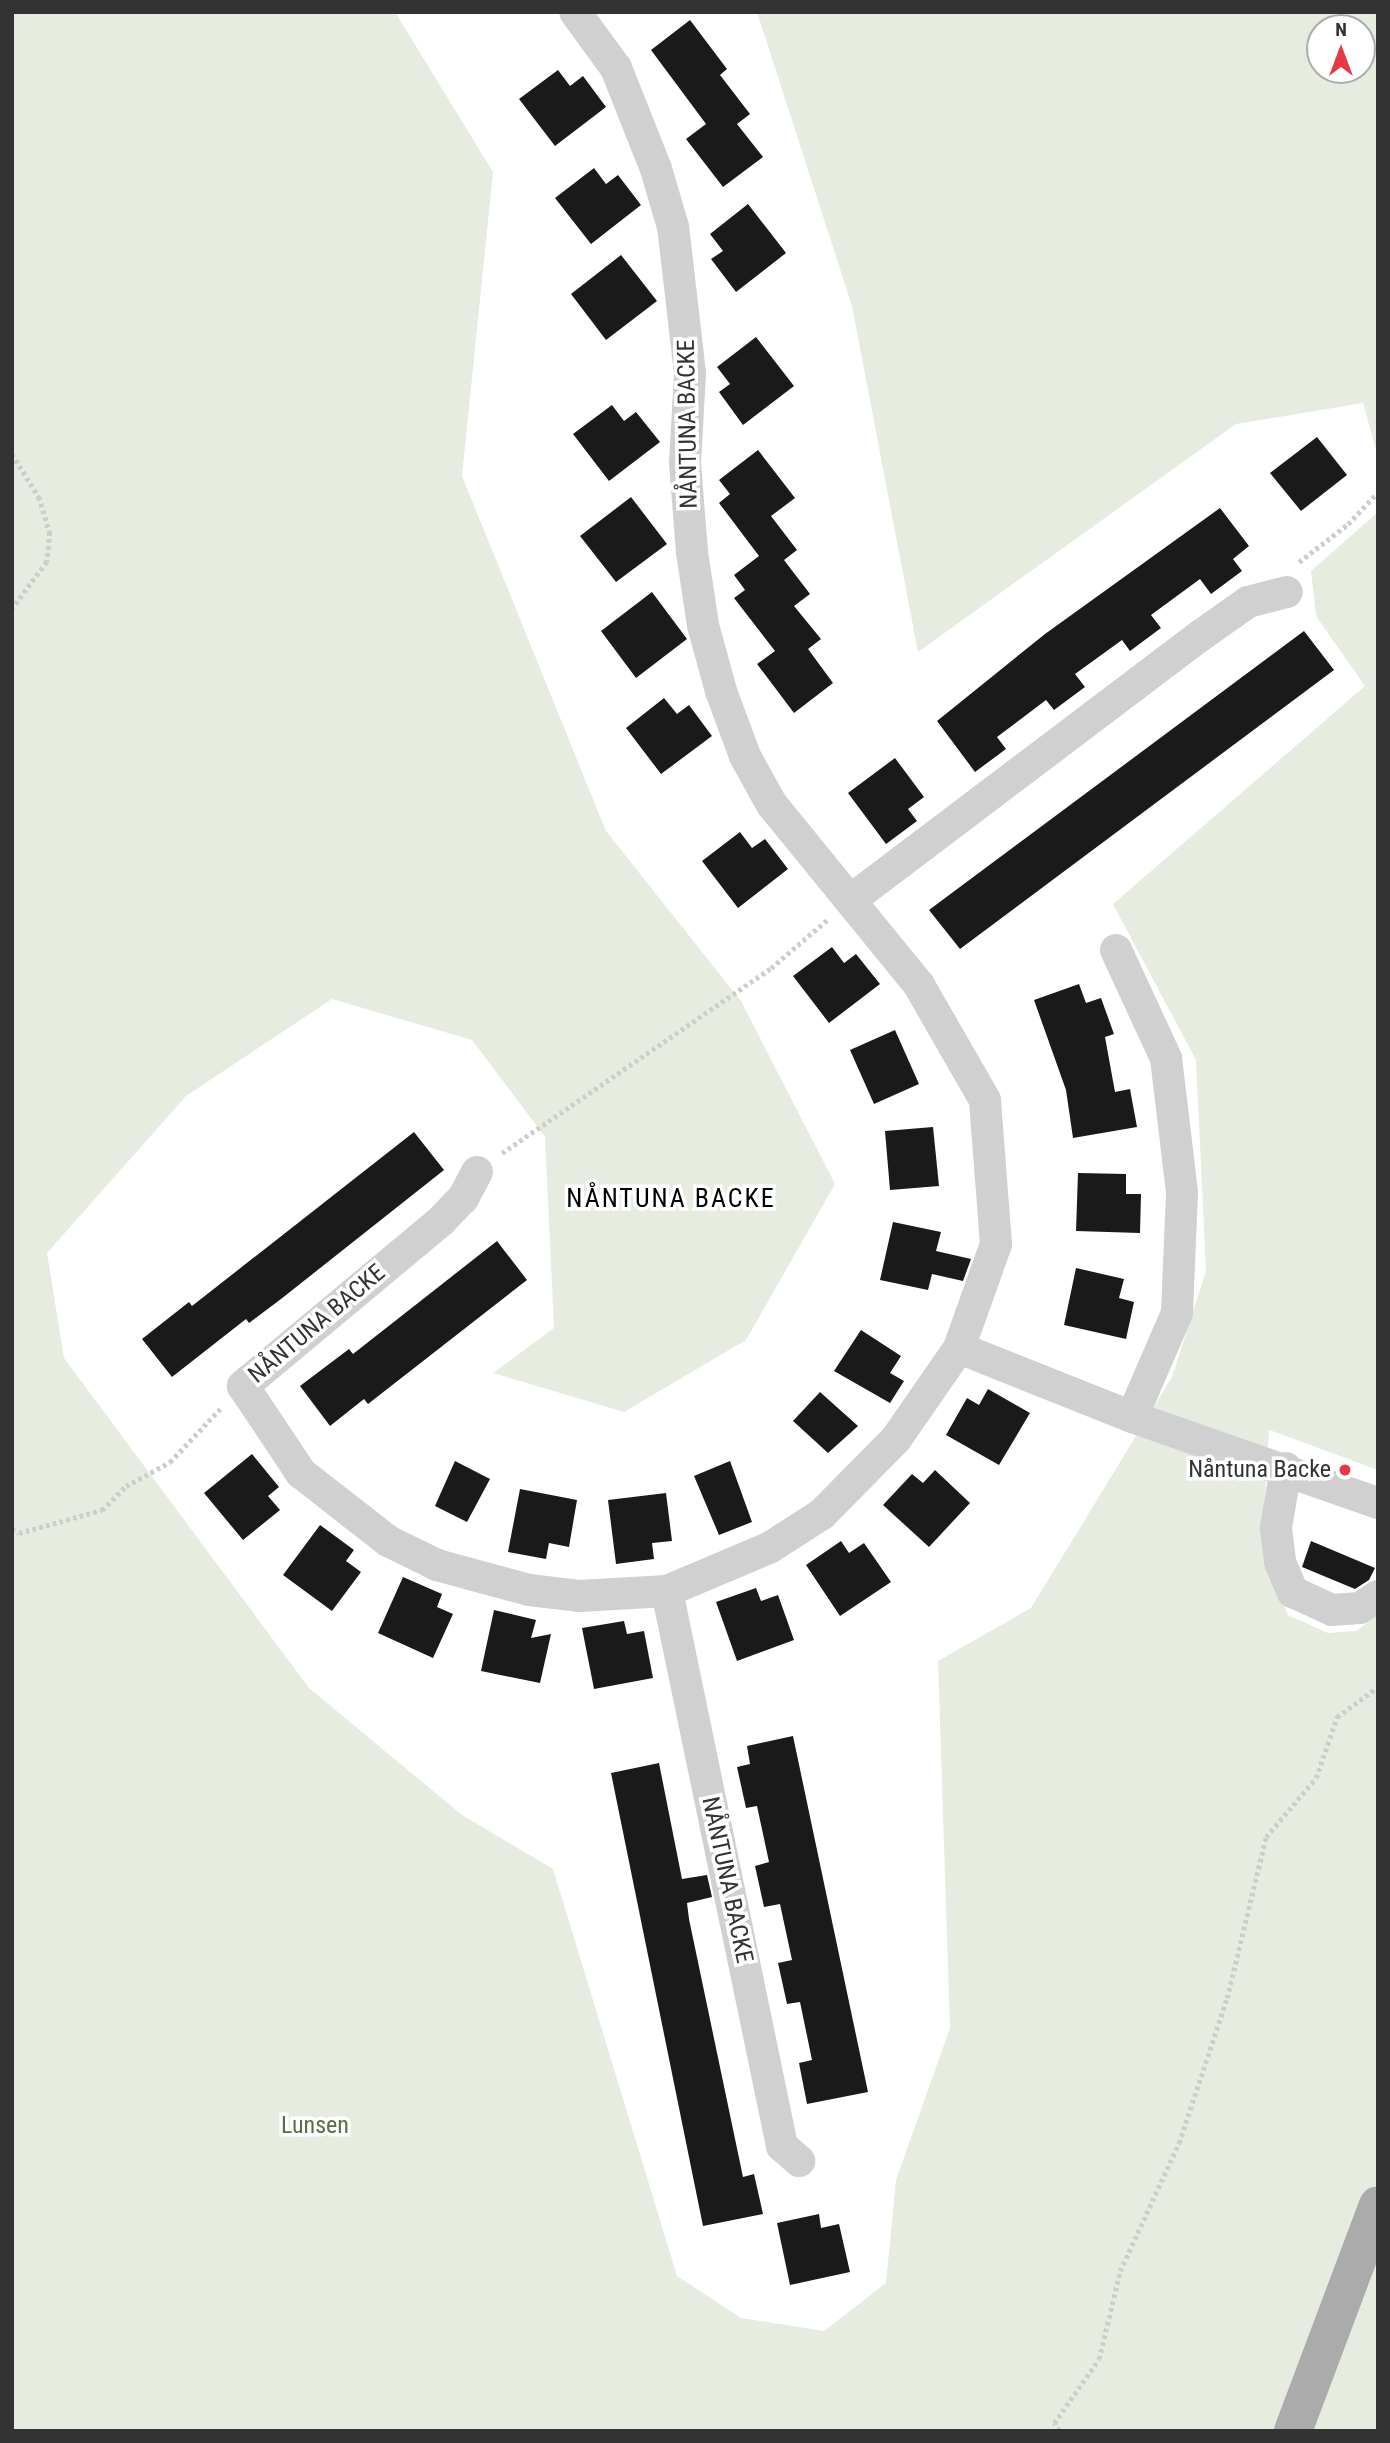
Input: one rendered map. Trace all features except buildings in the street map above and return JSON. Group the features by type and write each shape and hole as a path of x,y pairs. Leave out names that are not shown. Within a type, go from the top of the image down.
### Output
{"main road":[{"path":"1293,2431 1378,2205"}],"street":[{"name":"NÅNTUNA BACKE","path":"477,1172 463,1198 441,1221 243,1386 301,1473 388,1541 437,1565 529,1590 579,1596 667,1591 769,1548 822,1514 896,1439 959,1348 996,1244 985,1100 919,985 852,899 772,805 745,756 720,691 703,625 692,552 684,463 690,373 673,227 656,169 616,68 575,12"},
{"path":"852,899 1210,629 1248,603 1287,592"},
{"path":"1116,950 1166,1058 1182,1193 1177,1313 1132,1417"},
{"path":"959,1348 1132,1417 1286,1468 1378,1503"},
{"path":"1286,1468 1276,1528 1280,1562 1293,1592 1332,1610 1360,1608 1378,1596"},
{"name":"NÅNTUNA BACKE","path":"667,1591 782,2146 799,2161"}],"path":[{"path":"12,454 39,497 50,532 47,562 12,610"},
{"path":"1287,592 1299,562 1348,524 1378,492"},
{"path":"477,1172 771,968 852,899"},
{"path":"12,1529 19,1533 102,1510 125,1486 170,1462 243,1386"},
{"path":"1059,2431 1054,2423 1099,2359 1120,2271 1179,2143 1227,1998 1266,1837 1316,1778 1337,1717 1378,1687"}],"green space":[{"name":"Lunsen","path":"12,12 395,12 493,172 462,476 606,831 741,1001 835,1184 746,1340 624,1412 493,1373 554,1328 545,1137 472,1040 332,999 186,1096 47,1253 64,1358 309,1688 462,1815 553,1869 677,2276 741,2318 824,2331 886,2283 896,2180 950,2028 938,1661 1031,1608 1172,1377 1206,1271 1196,1060 1113,904 1365,686 1316,616 1311,571 1378,512 1378,1470 1269,1430 1264,1514 1275,1585 1288,1615 1328,1633 1356,1631 1378,1615 1378,2431 12,2431"},
{"path":"757,12 1378,12 1378,457 1363,403 1236,424 918,652 852,306"}],"place":[{"name":"Nåntuna Backe","path":"1345,1470"}],"district":[{"name":"NÅNTUNA BACKE","path":"671,1199"}]}
